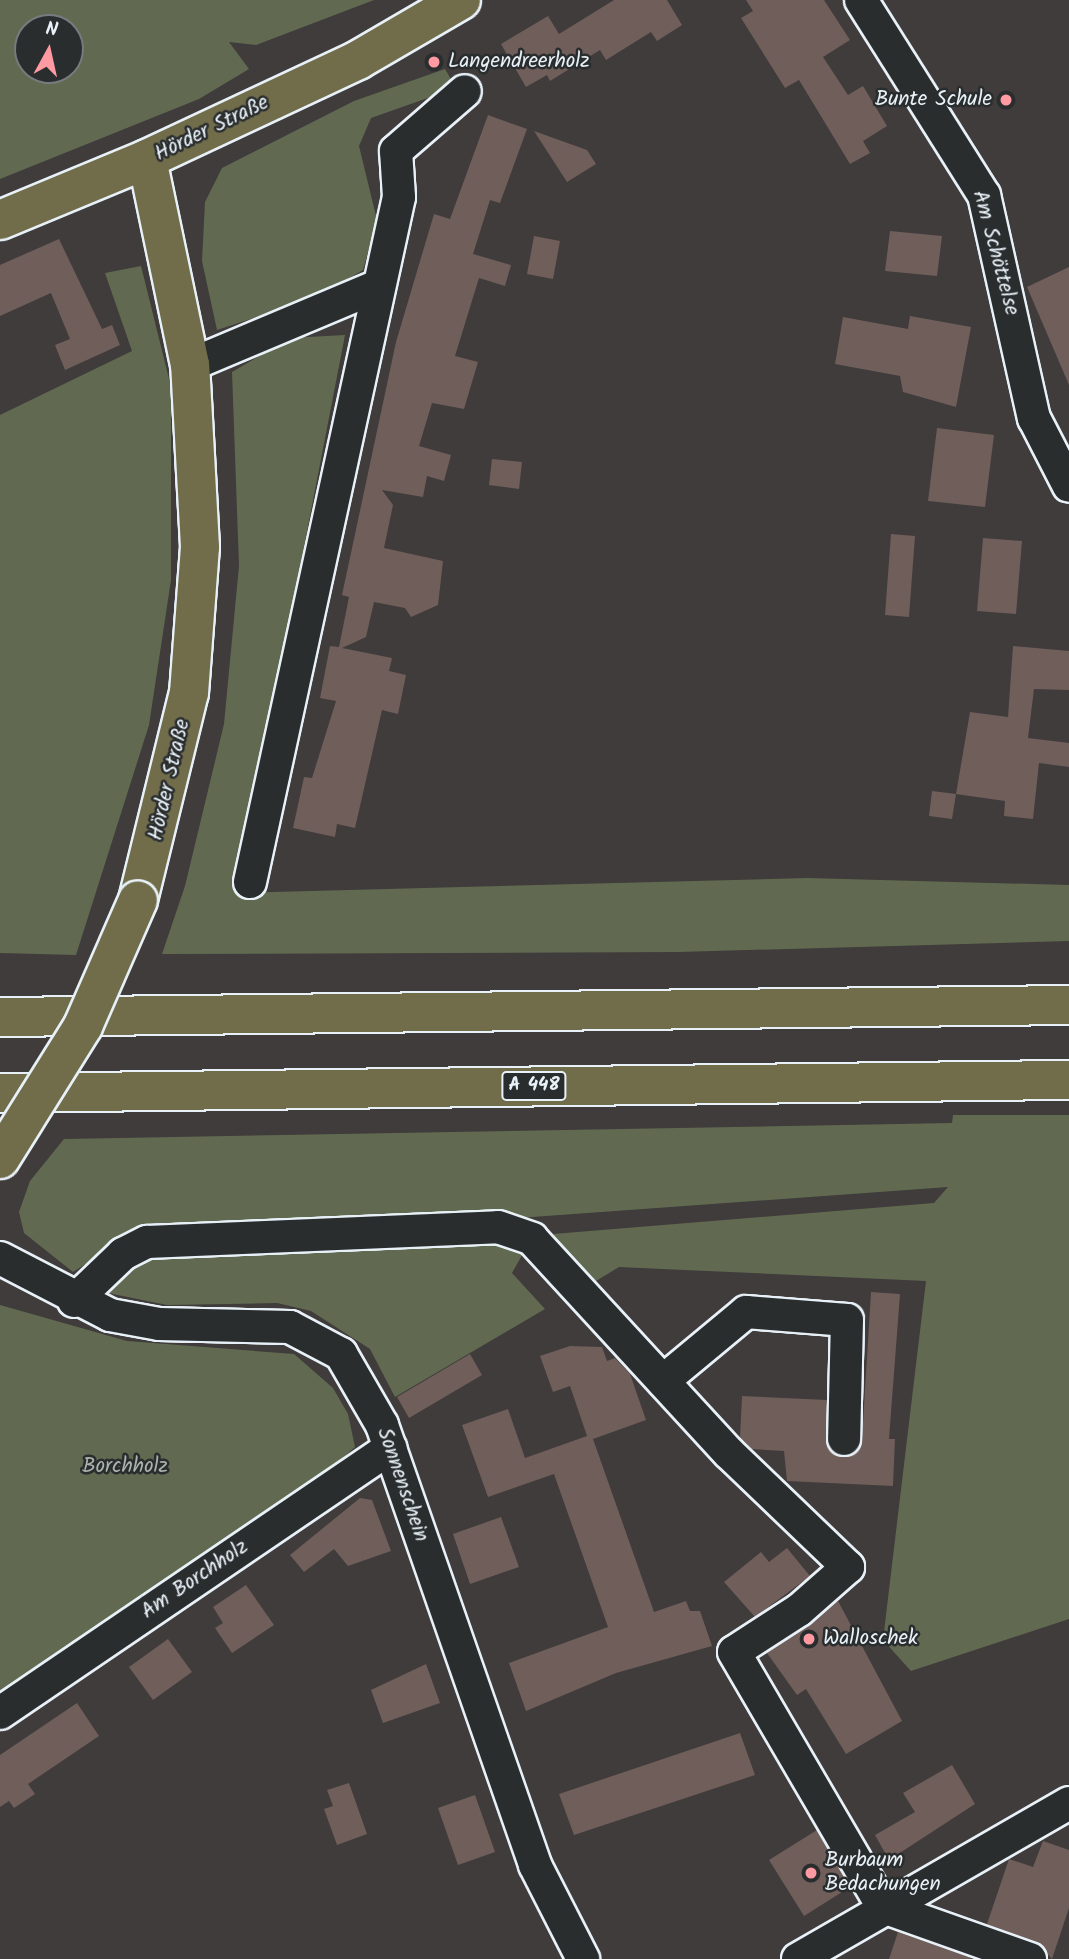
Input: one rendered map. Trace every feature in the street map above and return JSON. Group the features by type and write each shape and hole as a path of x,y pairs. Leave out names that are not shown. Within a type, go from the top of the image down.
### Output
{"main road":[{"name":"Hörder Straße","path":"0,1159 83,1026 138,900 173,778 198,615 199,482 190,365 147,159 358,60 461,0"},
{"path":"0,220 147,159"},
{"path":"0,1017 1069,1005"},
{"name":"A 448","path":"0,1093 1069,1080"}],"street":[{"name":"Am Schöttelse","path":"860,0 984,195 1034,418 1069,486"},
{"path":"250,882 399,197 396,151 465,91"},
{"path":"190,365 378,286"},
{"path":"74,1301 123,1254 147,1242 498,1227 532,1239 663,1381 848,1567 799,1610 734,1652 883,1907 1030,1959"},
{"name":"Sonnenschein","path":"0,1258 74,1301 159,1324 290,1327 341,1354 366,1391 390,1448 535,1865 583,1959"},
{"path":"663,1381 746,1312 847,1320 844,1439"},
{"name":"Am Borchholz","path":"0,1713 390,1448"},
{"path":"798,1959 883,1907 1069,1802"}],"green space":[{"path":"0,0 374,0 256,45 229,42 249,69 199,99 0,179"},
{"path":"445,69 456,88 371,118 359,146 377,220 363,270 317,297 217,330 202,261 205,202 222,168 354,101"},
{"path":"141,266 171,387 171,580 149,725 76,955 0,953 0,415 132,351 105,273"},
{"path":"345,335 237,893 807,878 1069,885 1069,941 678,952 162,954 185,886 224,724 239,566 232,372 290,338"},
{"path":"953,1115 1069,1115 1069,1619 911,1671 883,1640 926,1281 619,1267 591,1284 553,1234 934,1203 948,1187 478,1221 129,1236 73,1272 24,1233 19,1212 30,1181 64,1139 952,1123"},
{"path":"505,1237 526,1248 512,1273 545,1309 395,1397 370,1349 311,1311 277,1303 167,1305 103,1292 149,1252"},
{"name":"Borchholz","path":"0,1305 127,1341 294,1354 333,1388 348,1414 355,1447 272,1520 0,1695"}],"building":[{"path":"614,0 667,0 682,25 657,41 651,32 606,60 600,50 550,81 547,75 526,87 501,44 548,16 559,34"},
{"path":"746,0 824,0 850,40 823,57 848,95 863,86 887,126 863,141 870,153 850,164 799,80 785,88 741,18 753,11"},
{"path":"488,115 527,129 500,203 490,200 473,254 511,265 505,286 479,278 455,356 478,362 464,409 432,403 419,446 451,455 444,481 427,476 423,497 382,490 393,505 384,548 443,561 438,605 411,617 405,608 374,602 366,637 342,648 392,658 389,671 406,675 398,714 382,710 355,828 337,824 335,837 293,828 304,777 312,778 336,701 320,698 330,646 339,647 349,597 342,595 396,342 434,214 450,219"},
{"path":"534,131 587,150 596,164 567,182"},
{"path":"890,231 942,236 937,276 885,271"},
{"path":"534,236 560,241 553,279 527,274"},
{"path":"59,239 102,329 112,325 120,345 65,370 55,345 70,339 51,293 0,316 0,265"},
{"path":"1069,267 1069,385 1027,287"},
{"path":"910,316 971,327 956,407 903,392 900,376 835,364 843,317 908,329"},
{"path":"937,428 994,435 985,507 928,501"},
{"path":"492,459 522,462 519,489 489,485"},
{"path":"891,534 915,536 909,617 885,615"},
{"path":"983,538 1022,541 1016,614 977,611"},
{"path":"1013,646 1069,651 1069,690 1034,689 1028,738 1069,743 1069,767 1039,763 1033,819 1004,816 1005,801 956,794 970,712 1008,717"},
{"path":"932,791 956,794 952,819 929,816"},
{"path":"871,1292 900,1294 889,1439 895,1439 893,1486 787,1481 784,1451 751,1449 740,1438 742,1396 827,1400 828,1447 843,1457 853,1455 862,1439"},
{"path":"570,1346 602,1347 607,1361 615,1358 630,1374 646,1420 593,1439 654,1612 686,1601 690,1611 700,1611 712,1646 616,1673 526,1711 509,1663 608,1627 554,1474 488,1497 462,1425 508,1409 525,1458 587,1436 570,1386 553,1392 540,1356"},
{"path":"470,1354 482,1375 409,1418 397,1397"},
{"path":"360,1498 372,1500 391,1551 348,1566 334,1549 304,1572 290,1555"},
{"path":"501,1517 519,1567 470,1584 453,1534"},
{"path":"787,1548 810,1576 755,1617 724,1582 761,1552 769,1562"},
{"path":"246,1585 274,1625 232,1653 215,1628 223,1623 213,1607"},
{"path":"838,1601 902,1721 846,1754 806,1689 797,1695 767,1653"},
{"path":"168,1639 192,1672 153,1700 129,1667"},
{"path":"426,1664 440,1703 383,1723 371,1690"},
{"path":"77,1703 99,1736 28,1784 35,1794 14,1808 9,1801 0,1807 0,1755"},
{"path":"740,1733 755,1775 574,1835 559,1794"},
{"path":"952,1765 975,1804 889,1860 875,1835 915,1812 903,1793"},
{"path":"349,1783 367,1834 337,1845 324,1809 333,1806 327,1790"},
{"path":"475,1795 495,1852 458,1865 438,1808"},
{"name":"Burbaum Bedachungen","path":"817,1830 850,1887 804,1916 769,1860"},
{"path":"1043,1841 1069,1850 1069,1908 1052,1959 1037,1942 987,1924 1009,1859 1033,1867"},
{"path":"898,1932 971,1957 889,1959"}],"place":[{"name":"Langendreerholz","path":"434,62"},
{"name":"Bunte Schule","path":"1006,100"},
{"name":"Walloschek","path":"809,1639"},
{"name":"Burbaum Bedachungen","path":"811,1873"}]}
